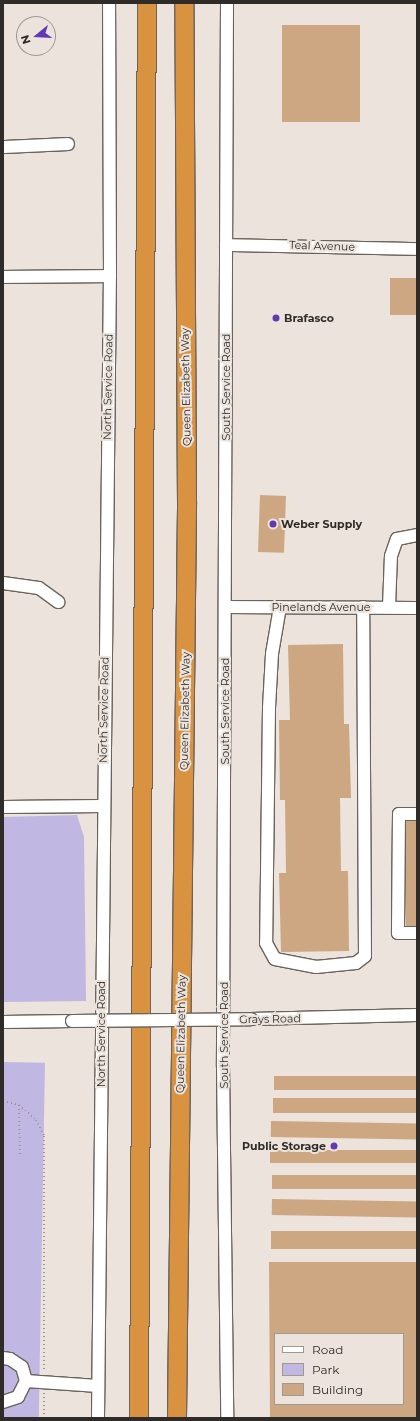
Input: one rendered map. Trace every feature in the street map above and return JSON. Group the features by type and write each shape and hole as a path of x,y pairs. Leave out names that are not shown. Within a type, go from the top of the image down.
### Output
{"highway":[{"path":"139,1418 147,3"},
{"name":"Queen Elizabeth Way","path":"177,1418 187,502 184,3"}],"street":[{"name":"North Service Road","path":"98,1418 102,806 110,276 109,3"},
{"name":"South Service Road","path":"227,3 223,1067 227,1418"},
{"path":"3,147 68,144"},
{"name":"Teal Avenue","path":"226,245 417,249"},
{"path":"3,277 110,276"},
{"path":"390,607 392,556 397,539 417,535"},
{"path":"3,583 39,588 58,602"},
{"name":"Pinelands Avenue","path":"225,607 417,608"},
{"path":"280,607 272,654 269,708 266,943 275,959 316,967 356,963 365,956 364,607"},
{"path":"3,807 102,806"},
{"path":"417,814 399,814 398,933 417,933"},
{"name":"Grays Road","path":"3,1022 417,1015"},
{"path":"3,1358 17,1362 22,1367 26,1381 18,1397 3,1402"},
{"path":"26,1381 98,1386"}],"path":[{"path":"3,1101 19,1105 36,1120 44,1136 44,1370"},
{"path":"19,1105 20,1157"},
{"path":"44,1394 44,1418"}],"green space":[{"path":"77,815 84,837 86,1001 3,1002 3,817"},
{"path":"3,1062 45,1063 39,1418 3,1418"}],"building":[{"path":"282,25 360,25 360,122 282,122"},
{"path":"390,278 417,278 417,315 390,315"},
{"name":"Weber Supply","path":"260,495 286,496 284,553 258,552"},
{"path":"343,644 344,724 349,724 351,798 340,798 341,871 348,871 349,951 281,952 279,873 286,873 285,800 280,800 279,720 290,720 288,645"},
{"path":"404,819 417,819 417,927 406,927"},
{"path":"274,1076 417,1076 417,1090 274,1090"},
{"path":"273,1098 417,1098 417,1113 273,1113"},
{"path":"271,1121 417,1124 417,1140 271,1137"},
{"path":"270,1150 417,1150 417,1163 270,1163"},
{"path":"272,1175 417,1175 417,1189 272,1189"},
{"path":"272,1199 417,1202 417,1218 272,1215"},
{"path":"271,1231 417,1231 417,1249 271,1249"},
{"path":"269,1262 417,1262 417,1418 270,1418"}],"place":[{"name":"Brafasco","path":"276,318"},
{"name":"Weber Supply","path":"273,524"},
{"name":"Public Storage","path":"334,1146"}]}
